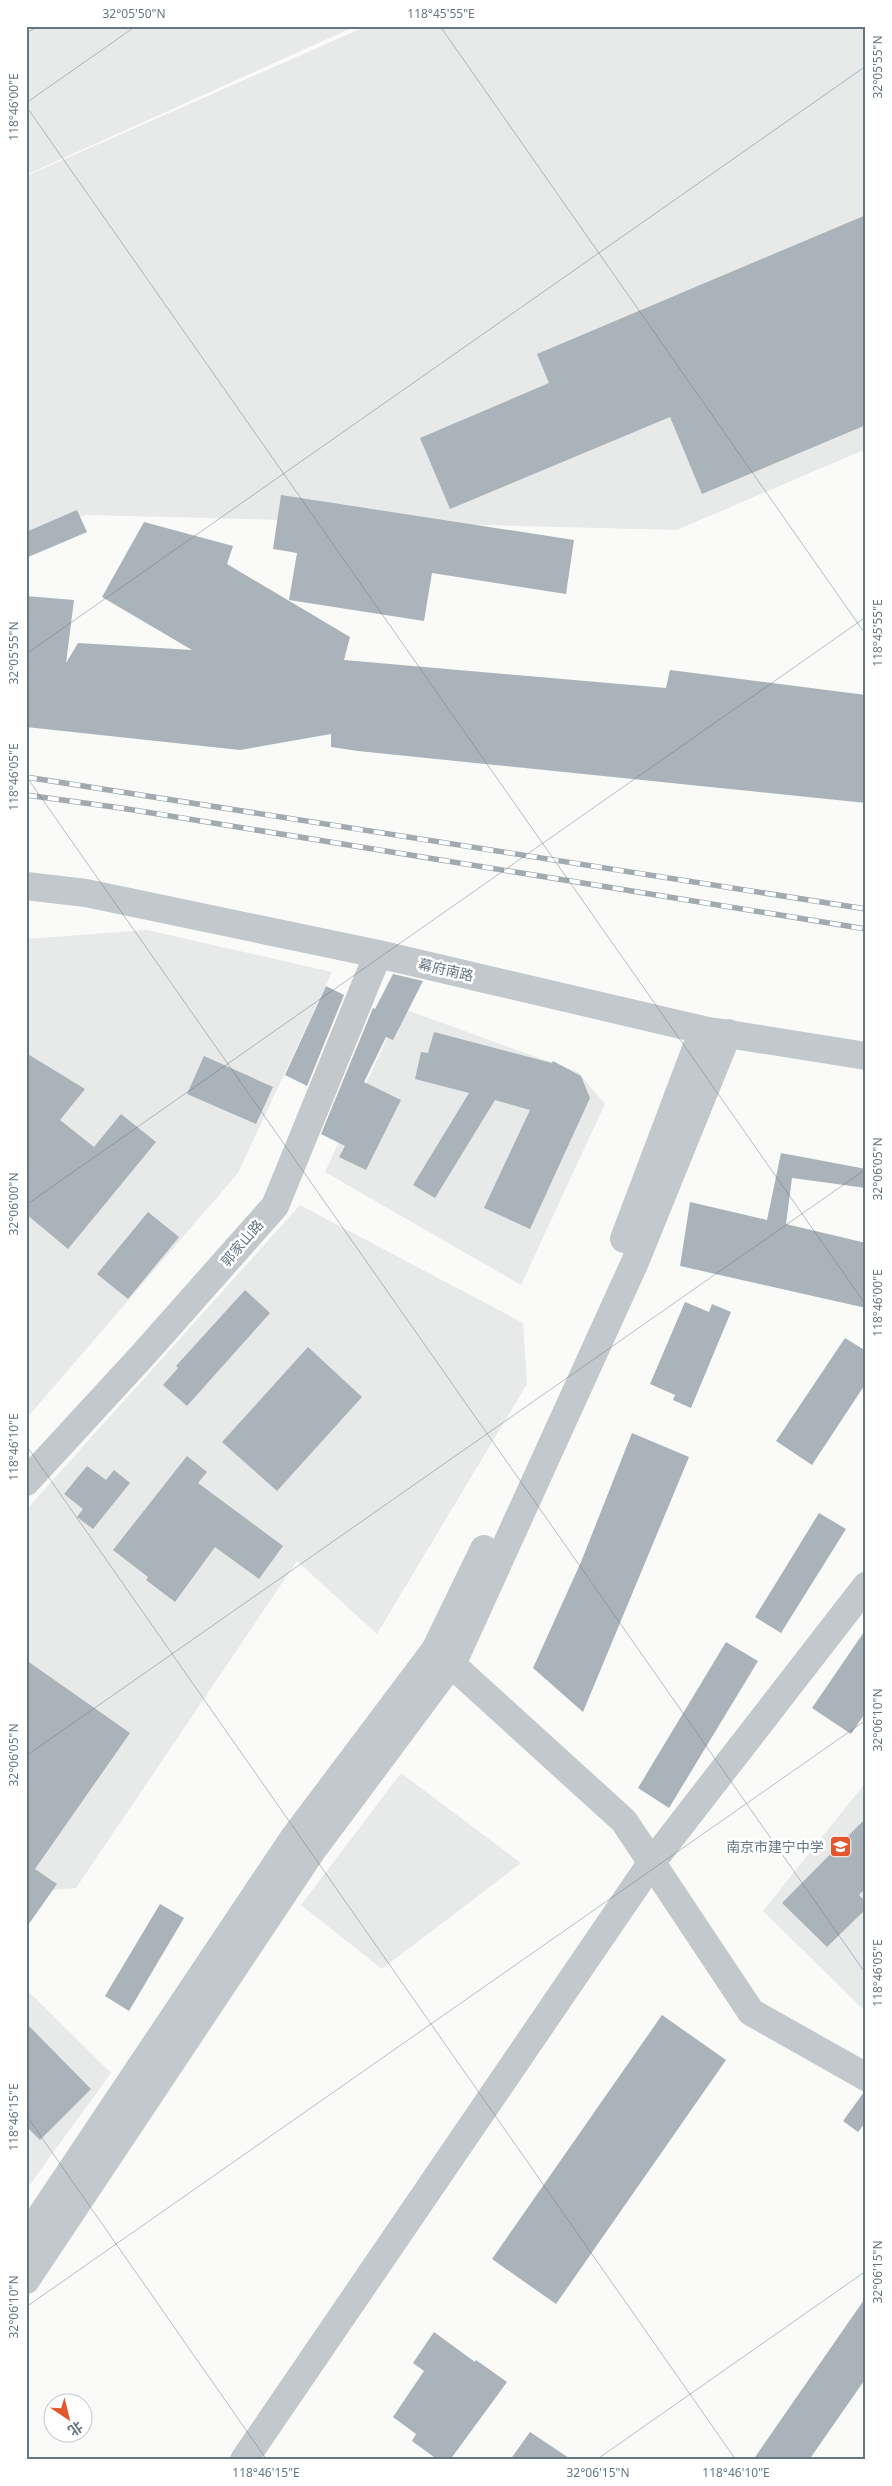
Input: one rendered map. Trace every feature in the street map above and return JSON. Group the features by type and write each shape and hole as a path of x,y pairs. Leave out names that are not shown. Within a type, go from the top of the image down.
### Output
{"street":[{"name":"幕府南路","path":"26,886 86,893 378,954 716,1031 866,1056"},
{"name":"郭家山路","path":"26,1482 142,1356 275,1206 378,954"},
{"path":"26,2238 292,1838 436,1650 590,1331 716,1031"},
{"path":"26,2280 311,1852 454,1660 635,1262 716,1031"},
{"path":"244,2460 652,1862 866,1586"},
{"path":"436,1650 624,1821 752,2012 866,2077"}],"shaded area":[{"path":"26,26 356,26 26,175"},
{"path":"367,26 866,26 866,449 677,530 86,515 26,532 26,176"},
{"path":"147,930 332,972 238,1173 26,1419 26,939"},
{"path":"401,1008 578,1072 605,1104 521,1285 325,1172"},
{"path":"300,1205 523,1323 527,1384 377,1634 297,1561 76,1888 26,1892 26,1510"},
{"path":"401,1773 521,1863 382,1969 301,1905"},
{"name":"南京市建宁中学","path":"866,1782 866,2012 763,1911"},
{"path":"26,1989 111,2073 26,2190"}],"building":[{"path":"866,215 866,425 702,494 670,417 450,509 420,438 549,383 537,354"},
{"path":"281,495 574,540 566,594 432,573 424,621 289,600 297,553 273,549"},
{"path":"77,510 87,532 26,558 26,532"},
{"path":"144,522 233,546 227,564 350,637 344,660 666,688 670,670 866,695 866,803 358,751 331,747 331,734 240,750 26,727 26,596 74,600 66,663 78,643 192,650 102,597"},
{"path":"393,974 423,981 393,1040 386,1037 364,1082 401,1100 366,1170 339,1157 345,1146 321,1134 373,1008 375,1009"},
{"path":"326,986 344,995 307,1086 285,1075"},
{"path":"434,1032 552,1063 553,1061 581,1076 590,1098 530,1229 484,1208 530,1110 495,1100 435,1198 413,1185 469,1093 415,1079 421,1052 428,1053"},
{"path":"26,1053 85,1089 60,1120 94,1147 121,1114 156,1142 68,1249 26,1214"},
{"path":"204,1056 273,1087 256,1124 187,1094"},
{"path":"781,1153 866,1169 866,1188 792,1178 786,1224 866,1243 866,1308 680,1266 690,1202 767,1220"},
{"path":"148,1212 179,1237 128,1299 97,1274"},
{"path":"245,1290 270,1313 187,1406 163,1385 178,1368 176,1366"},
{"path":"685,1302 709,1312 712,1304 731,1312 691,1408 673,1400 675,1395 650,1384"},
{"path":"845,1338 866,1351 866,1383 812,1465 776,1441"},
{"path":"308,1347 362,1397 277,1491 222,1442"},
{"path":"632,1433 689,1457 583,1712 533,1668 581,1562"},
{"path":"187,1456 207,1472 198,1483 283,1546 259,1579 215,1547 175,1602 146,1580 148,1577 113,1550"},
{"path":"87,1466 106,1480 114,1470 130,1483 93,1529 77,1517 83,1509 64,1494"},
{"path":"819,1513 846,1529 781,1633 755,1617"},
{"path":"866,1629 866,1712 851,1734 812,1708"},
{"path":"726,1642 758,1661 669,1808 638,1788"},
{"path":"26,1660 130,1733 35,1869 57,1884 26,1928"},
{"path":"866,1818 866,1888 859,1895 866,1902 866,1909 827,1947 782,1903"},
{"path":"160,1904 184,1918 129,2011 105,1996"},
{"path":"662,2015 726,2060 556,2304 492,2259"},
{"path":"26,2023 91,2089 40,2140 26,2126"},
{"path":"864,2092 866,2122 858,2132 843,2121"},
{"path":"866,2297 866,2378 809,2460 753,2460"},
{"path":"434,2332 475,2362 476,2360 507,2382 450,2460 438,2460 412,2441 416,2434 393,2417 424,2371 413,2363"},
{"path":"530,2432 572,2460 510,2460"}],"railway":[{"path":"26,30 34,26"},
{"path":"26,777 866,909"},
{"path":"26,795 121,808 866,929"}],"place":[{"name":"南京市建宁中学","path":"840,1847"}]}
